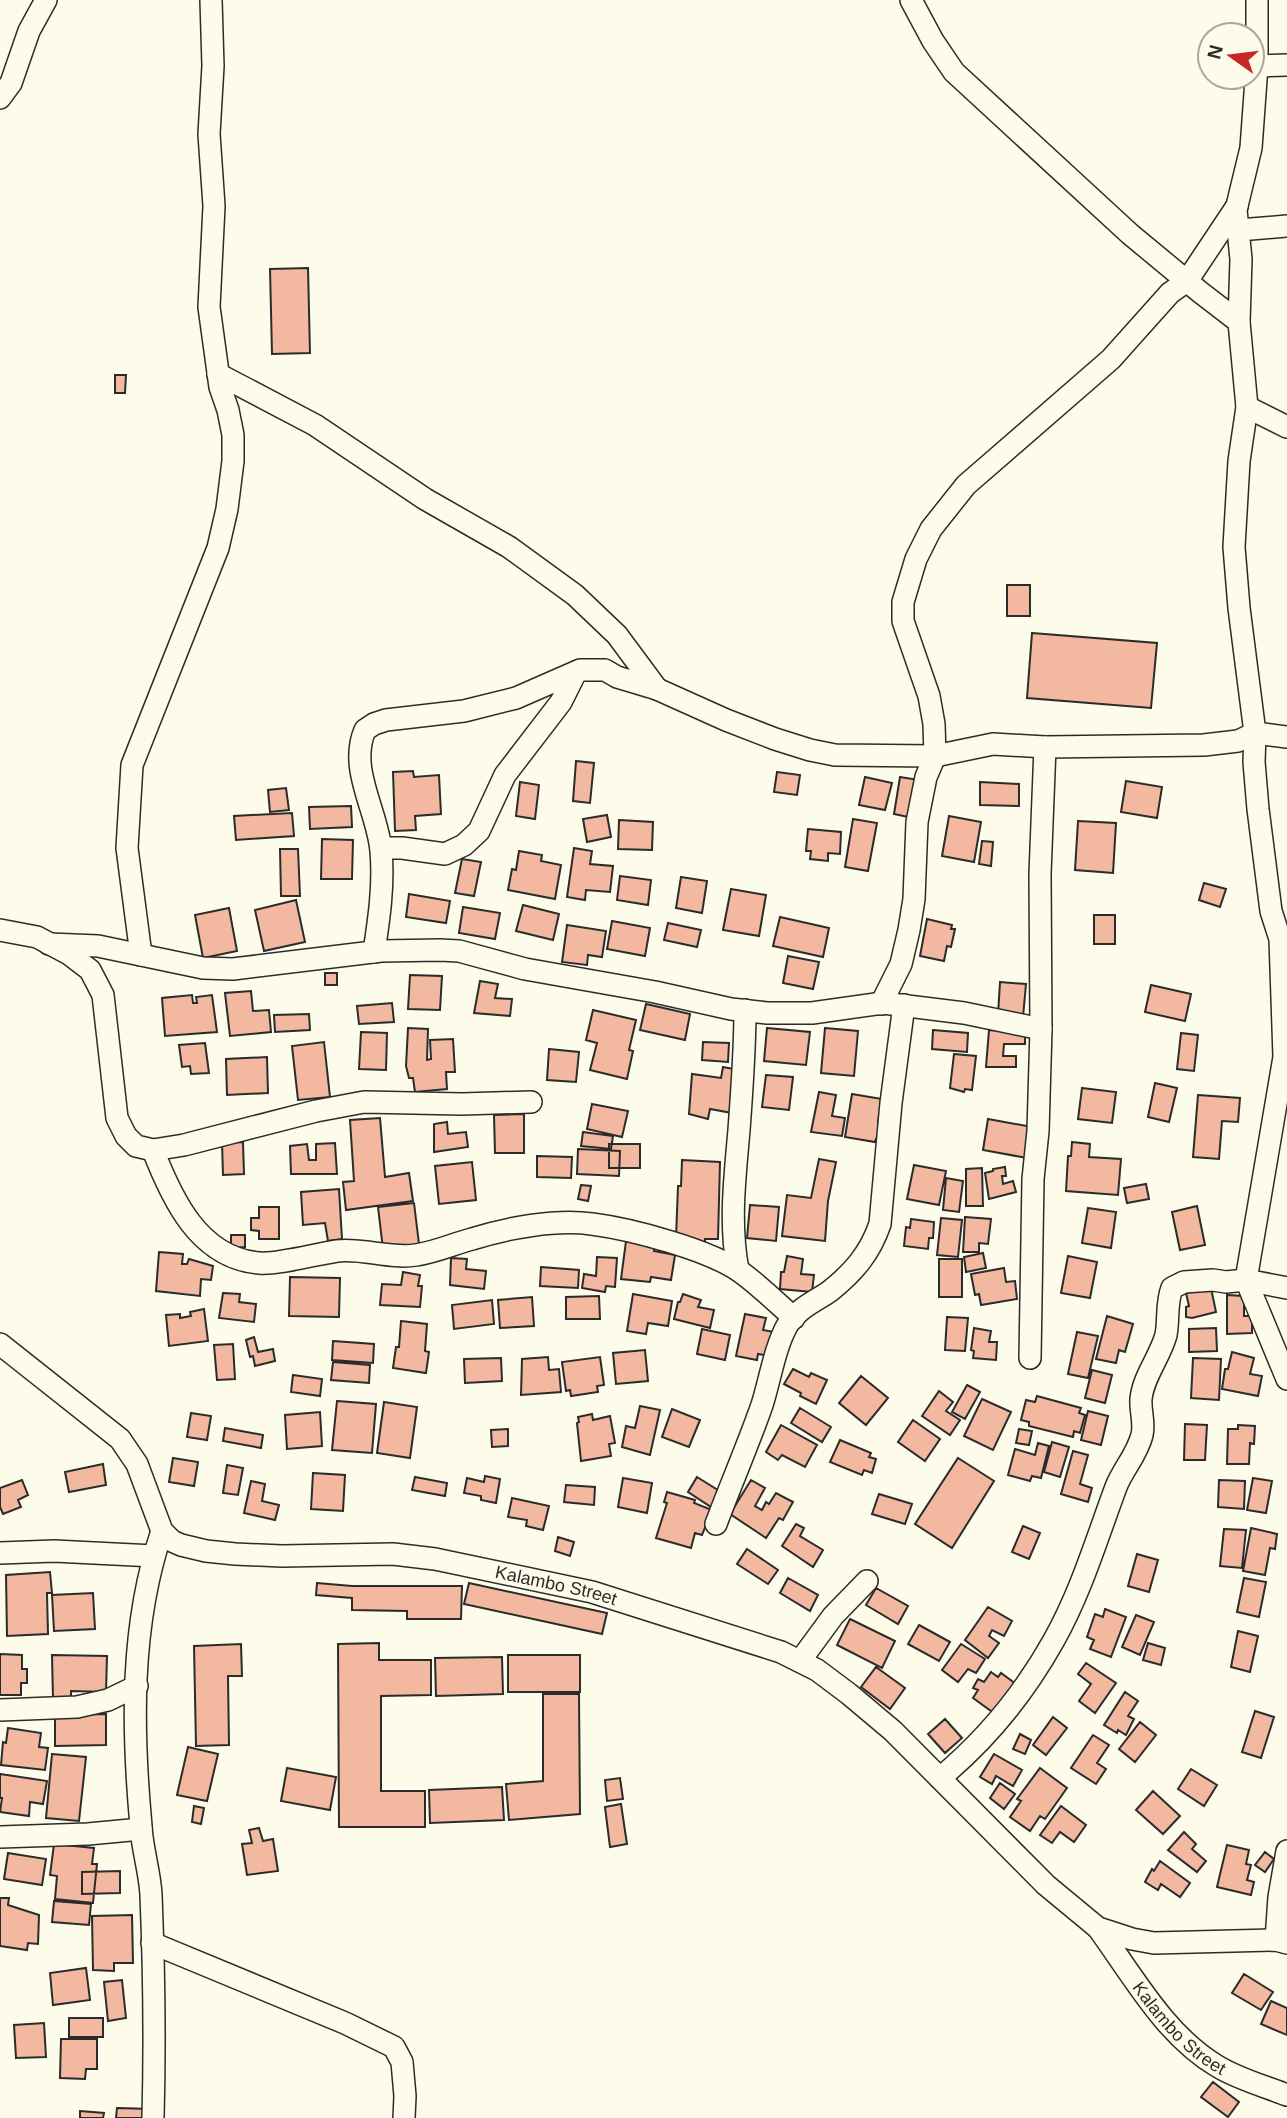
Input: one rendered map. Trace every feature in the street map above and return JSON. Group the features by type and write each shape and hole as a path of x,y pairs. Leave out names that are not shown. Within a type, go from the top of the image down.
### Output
{"street":[{"path":"0,98 11,83 29,31 46,0"},
{"path":"141,955 127,848 132,765 218,548 227,509 233,461 233,435 218,374 209,307 214,206 209,134 213,66 211,0"},
{"path":"911,0 933,41 954,72 1107,214 1239,322"},
{"path":"1257,0 1257,21"},
{"path":"1266,66 1287,65"},
{"path":"1255,91 1251,148 1237,206 1242,278 1239,322 1247,407 1238,461 1234,547 1255,733 1254,762 1258,809 1272,911 1280,939 1284,1057 1246,1280 1287,1379"},
{"path":"881,1004 901,964 909,930 914,900 918,822 926,777 935,757 934,724 929,696 902,616 903,603 916,559 931,528 966,485 1111,359 1170,293 1186,281 1237,206"},
{"path":"1239,230 1287,226"},
{"path":"218,374 314,425 425,499 509,547 575,595 617,635 657,689"},
{"path":"1247,407 1287,427"},
{"path":"374,952 381,905 381,848 360,757 365,730 386,720 464,711 516,698 576,673 605,670 617,677 657,689 726,720 810,750 835,755 935,757 993,744 1045,747 1204,745 1238,741 1255,733 1287,737"},
{"path":"381,848 445,854 464,845 479,831 505,775 561,702 576,673"},
{"path":"1030,1358 1033,1179 1038,1131 1041,1029 1040,874 1045,747"},
{"path":"0,930 37,937 69,954 90,970 103,995 117,1118 126,1136 136,1146 153,1150 184,1145 316,1111 364,1102 531,1102"},
{"path":"49,944 98,946 203,968 233,970 374,952 412,949 459,951 525,969 745,1010 812,1013 881,1004 904,1005 964,1013 1041,1029"},
{"path":"716,1524 789,1323 853,1269 869,1252 875,1238 880,1224 892,1091 904,1005"},
{"path":"738,1270 733,1248 733,1191 744,1066 745,1010"},
{"path":"153,1150 166,1183 186,1217 205,1240 220,1252 260,1264 341,1251 412,1256 519,1228 591,1224 661,1240 738,1270 794,1318"},
{"path":"940,1778 983,1740 1055,1639 1076,1594 1117,1484 1136,1453 1143,1433 1142,1392 1167,1332 1172,1288 1178,1284 1200,1280 1246,1280 1287,1288"},
{"path":"0,1344 120,1439 137,1464 162,1531 154,1556 139,1631 136,1745 141,1829 151,1891 153,2118"},
{"name":"Kalambo Street","path":"162,1531 172,1541 206,1551 282,1556 393,1554 461,1564 592,1592 781,1652 800,1661 849,1694 893,1731 1046,1885 1098,1928 1184,2043 1234,2075 1287,2095"},
{"path":"0,1553 54,1551 154,1556"},
{"path":"800,1661 833,1616 867,1581"},
{"path":"0,1710 77,1707 108,1700 137,1686"},
{"path":"0,1837 141,1829"},
{"path":"1281,1941 1279,1897 1287,1851"},
{"name":"Kalambo Street","path":"1098,1928 1132,1939 1154,1942 1281,1941"},
{"path":"152,1943 345,2023 394,2047 402,2062 404,2118"}],"building":[{"path":"308,268 310,353 272,354 270,269"},
{"path":"115,375 126,375 125,393 115,393"},
{"path":"1007,585 1030,585 1030,616 1007,616"},
{"path":"1032,633 1157,643 1151,708 1027,698"},
{"path":"576,761 594,763 590,803 573,801"},
{"path":"413,771 414,777 439,775 441,814 415,816 416,830 395,831 393,772"},
{"path":"777,772 800,775 797,795 774,792"},
{"path":"865,777 892,783 885,810 859,805"},
{"path":"900,777 919,780 913,818 894,814"},
{"path":"1126,781 1162,787 1157,818 1121,812"},
{"path":"520,782 539,785 535,819 516,816"},
{"path":"980,782 1019,784 1019,806 980,805"},
{"path":"286,788 289,810 270,812 268,790"},
{"path":"351,806 352,827 310,829 309,807"},
{"path":"292,813 294,836 236,840 234,816"},
{"path":"607,815 611,837 587,842 583,819"},
{"path":"949,816 981,822 974,862 942,856"},
{"path":"853,819 877,823 868,871 845,867"},
{"path":"619,820 653,822 652,850 618,849"},
{"path":"1078,821 1116,823 1113,873 1075,870"},
{"path":"808,829 841,832 840,854 828,853 828,861 810,859 811,851 806,851"},
{"path":"322,839 353,840 352,879 321,879"},
{"path":"982,841 993,842 991,866 979,864"},
{"path":"574,848 592,851 590,864 613,866 610,892 586,890 585,900 567,897"},
{"path":"280,849 298,849 300,896 281,896"},
{"path":"519,851 542,855 541,861 561,865 555,899 508,890 512,869 516,870"},
{"path":"462,859 481,862 474,896 455,893"},
{"path":"620,876 651,880 648,905 617,900"},
{"path":"681,877 707,881 702,913 676,908"},
{"path":"1204,883 1226,889 1220,907 1199,900"},
{"path":"731,889 766,895 759,936 723,930"},
{"path":"409,894 450,901 446,923 406,917"},
{"path":"296,900 305,942 264,951 255,910"},
{"path":"523,905 559,914 553,940 516,931"},
{"path":"463,907 500,913 495,939 459,933"},
{"path":"229,908 237,951 203,958 195,915"},
{"path":"1094,915 1115,915 1115,944 1094,944"},
{"path":"780,917 829,928 823,957 773,946"},
{"path":"927,919 952,925 951,929 955,929 944,961 920,956"},
{"path":"612,921 650,928 645,956 607,949"},
{"path":"668,923 701,930 697,947 664,940"},
{"path":"567,925 606,931 602,957 588,955 587,965 562,962"},
{"path":"788,956 819,962 813,989 783,983"},
{"path":"325,973 337,973 337,985 325,985"},
{"path":"410,975 442,976 440,1010 408,1009"},
{"path":"480,981 498,984 495,998 512,999 510,1016 474,1013"},
{"path":"1000,982 1026,984 1023,1017 998,1015"},
{"path":"1151,985 1191,994 1185,1021 1145,1012"},
{"path":"251,991 253,1011 269,1010 271,1032 230,1036 225,993"},
{"path":"192,995 193,1003 197,1003 196,997 212,995 217,1032 165,1036 162,998"},
{"path":"392,1003 394,1022 359,1024 357,1006"},
{"path":"646,1004 690,1014 685,1040 640,1030"},
{"path":"593,1010 636,1020 629,1050 633,1051 627,1079 590,1070 597,1043 586,1040"},
{"path":"309,1014 310,1030 275,1032 274,1015"},
{"path":"408,1028 428,1029 427,1060 431,1059 430,1040 453,1039 455,1072 446,1072 447,1089 415,1092 413,1078 409,1078 406,1066"},
{"path":"767,1028 810,1032 806,1065 764,1061"},
{"path":"825,1028 858,1031 854,1076 821,1073"},
{"path":"933,1030 968,1033 967,1052 932,1049"},
{"path":"989,1030 1025,1031 1025,1044 1004,1044 1003,1056 1016,1056 1016,1067 986,1067"},
{"path":"361,1032 387,1033 386,1070 359,1069"},
{"path":"1181,1033 1198,1035 1194,1071 1177,1069"},
{"path":"324,1042 330,1097 298,1100 292,1046"},
{"path":"703,1042 729,1043 728,1062 702,1060"},
{"path":"205,1043 209,1073 191,1074 190,1066 182,1067 179,1045"},
{"path":"549,1049 579,1052 576,1082 547,1080"},
{"path":"954,1054 976,1056 972,1090 965,1089 964,1092 950,1088"},
{"path":"267,1057 268,1093 227,1095 226,1059"},
{"path":"723,1067 739,1070 732,1113 710,1109 708,1119 689,1114 692,1074 721,1078"},
{"path":"766,1075 793,1077 789,1110 762,1107"},
{"path":"1155,1083 1177,1088 1169,1122 1148,1117"},
{"path":"1082,1088 1116,1092 1112,1123 1078,1119"},
{"path":"819,1092 836,1095 832,1116 845,1118 842,1136 811,1132"},
{"path":"852,1094 882,1099 878,1122 886,1124 882,1140 876,1139 875,1142 845,1137"},
{"path":"1198,1095 1240,1098 1238,1122 1222,1121 1219,1159 1193,1157"},
{"path":"592,1104 628,1111 622,1137 587,1129"},
{"path":"524,1114 524,1153 495,1153 494,1115"},
{"path":"380,1118 385,1177 409,1173 413,1201 346,1210 343,1182 354,1181 350,1120"},
{"path":"988,1119 1032,1127 1027,1158 983,1150"},
{"path":"447,1122 448,1134 466,1132 468,1147 434,1152 434,1124"},
{"path":"583,1132 613,1136 611,1149 581,1146"},
{"path":"243,1142 244,1174 223,1175 222,1143"},
{"path":"1072,1142 1090,1144 1089,1157 1121,1159 1118,1195 1066,1191 1068,1156 1071,1156"},
{"path":"335,1143 337,1174 291,1174 290,1146 307,1144 309,1160 316,1160 316,1144"},
{"path":"609,1144 640,1144 640,1168 609,1168"},
{"path":"578,1149 620,1151 619,1176 577,1174"},
{"path":"537,1156 572,1157 571,1178 537,1177"},
{"path":"819,1159 836,1162 828,1201 825,1241 782,1236 787,1195 811,1198"},
{"path":"682,1160 720,1162 718,1239 705,1239 705,1244 676,1238"},
{"path":"472,1162 476,1200 439,1204 435,1166"},
{"path":"914,1165 946,1171 939,1205 907,1199"},
{"path":"1005,1167 1003,1184 1013,1181 1016,1192 989,1199 985,1173"},
{"path":"982,1168 983,1206 966,1206 966,1169"},
{"path":"946,1178 963,1181 959,1212 943,1210"},
{"path":"1146,1184 1149,1199 1127,1203 1124,1188"},
{"path":"581,1185 591,1186 588,1201 578,1199"},
{"path":"339,1189 342,1239 328,1241 325,1223 303,1225 301,1192"},
{"path":"414,1203 419,1244 383,1249 378,1207"},
{"path":"750,1205 779,1207 776,1241 747,1238"},
{"path":"1197,1206 1205,1245 1180,1250 1172,1212"},
{"path":"259,1207 279,1207 279,1239 259,1239 259,1231 251,1230 251,1218 259,1218"},
{"path":"1088,1208 1116,1212 1111,1248 1082,1243"},
{"path":"965,1217 991,1219 988,1244 979,1243 979,1252 963,1252"},
{"path":"941,1218 962,1220 958,1257 937,1255"},
{"path":"911,1219 934,1222 933,1238 929,1238 928,1249 904,1246 906,1227 910,1228"},
{"path":"231,1235 245,1235 245,1247 231,1248"},
{"path":"626,1241 655,1244 654,1251 675,1255 671,1280 651,1277 650,1282 621,1279"},
{"path":"159,1252 183,1254 182,1264 187,1264 189,1259 213,1266 211,1280 201,1279 200,1296 156,1291"},
{"path":"983,1253 986,1268 966,1272 964,1257"},
{"path":"787,1256 803,1259 801,1274 814,1275 812,1292 780,1289 781,1272 784,1272"},
{"path":"1068,1256 1097,1262 1090,1298 1061,1293"},
{"path":"597,1257 617,1258 615,1287 606,1286 605,1292 582,1288 584,1274 596,1276"},
{"path":"451,1258 467,1259 466,1269 486,1271 484,1289 450,1285"},
{"path":"939,1259 962,1259 962,1297 939,1297"},
{"path":"541,1267 579,1270 578,1288 540,1286"},
{"path":"1004,1268 1006,1282 1015,1281 1017,1299 981,1305 979,1294 975,1295 971,1274"},
{"path":"403,1272 420,1275 420,1307 380,1305 382,1284 401,1285"},
{"path":"290,1277 340,1278 339,1317 289,1316"},
{"path":"1211,1288 1216,1312 1186,1317 1186,1307 1189,1306 1186,1293"},
{"path":"223,1293 240,1294 239,1302 256,1304 254,1322 219,1318"},
{"path":"633,1294 672,1301 668,1326 648,1323 646,1334 627,1331"},
{"path":"683,1294 701,1300 698,1307 714,1310 710,1328 674,1319"},
{"path":"1227,1295 1244,1296 1244,1316 1252,1316 1252,1333 1227,1334"},
{"path":"599,1296 600,1319 566,1319 566,1297"},
{"path":"532,1297 534,1326 500,1328 498,1300"},
{"path":"492,1300 494,1324 454,1329 452,1305"},
{"path":"204,1309 208,1341 169,1346 166,1315 180,1314 180,1318 191,1316 190,1312"},
{"path":"745,1314 766,1318 763,1330 774,1332 770,1356 758,1354 757,1360 736,1356"},
{"path":"1107,1316 1133,1324 1125,1352 1119,1350 1116,1363 1096,1359"},
{"path":"947,1317 968,1318 965,1351 945,1350"},
{"path":"401,1321 427,1324 425,1351 429,1352 426,1373 393,1368 396,1347 399,1347"},
{"path":"974,1328 991,1331 989,1342 997,1342 996,1360 973,1358 974,1351 971,1350"},
{"path":"1216,1328 1217,1351 1189,1352 1189,1329"},
{"path":"702,1329 730,1335 725,1360 697,1354"},
{"path":"1077,1332 1098,1336 1088,1378 1068,1374"},
{"path":"254,1337 258,1352 273,1349 275,1361 255,1366 246,1340"},
{"path":"333,1341 374,1344 373,1363 332,1360"},
{"path":"233,1344 235,1379 217,1380 214,1345"},
{"path":"645,1350 648,1381 616,1384 613,1353"},
{"path":"1232,1352 1254,1358 1250,1374 1262,1376 1258,1396 1222,1389 1225,1369 1228,1369"},
{"path":"548,1357 549,1370 559,1369 561,1392 521,1395 522,1359"},
{"path":"600,1357 604,1385 597,1386 598,1392 571,1396 570,1390 566,1391 562,1362"},
{"path":"501,1358 502,1381 465,1383 464,1359"},
{"path":"1193,1358 1221,1359 1219,1400 1191,1398"},
{"path":"333,1362 370,1365 369,1383 331,1380"},
{"path":"793,1369 809,1377 811,1373 827,1380 816,1404 784,1384"},
{"path":"1092,1370 1112,1375 1105,1403 1085,1398"},
{"path":"293,1375 322,1379 320,1396 291,1392"},
{"path":"861,1376 888,1398 866,1425 839,1403"},
{"path":"967,1385 980,1392 965,1419 952,1412"},
{"path":"939,1391 953,1402 946,1411 960,1420 950,1435 922,1416"},
{"path":"1037,1396 1081,1408 1079,1413 1085,1415 1080,1433 1074,1431 1073,1437 1029,1426 1029,1422 1021,1420 1026,1400 1035,1402"},
{"path":"982,1399 1011,1412 993,1450 964,1436"},
{"path":"337,1401 376,1404 372,1453 332,1450"},
{"path":"384,1402 417,1407 410,1458 377,1453"},
{"path":"640,1406 660,1410 650,1455 622,1447 626,1426 635,1428"},
{"path":"800,1408 831,1427 822,1442 791,1423"},
{"path":"672,1409 700,1420 689,1447 662,1437"},
{"path":"1088,1411 1108,1416 1101,1445 1081,1440"},
{"path":"320,1412 322,1446 287,1449 285,1415"},
{"path":"191,1413 211,1416 207,1440 187,1437"},
{"path":"592,1414 593,1420 610,1416 615,1443 609,1444 611,1456 581,1461 578,1417"},
{"path":"913,1420 940,1439 925,1461 898,1442"},
{"path":"1185,1424 1207,1425 1205,1460 1184,1460"},
{"path":"781,1425 817,1445 805,1467 782,1455 778,1460 766,1452"},
{"path":"1238,1425 1255,1426 1254,1444 1250,1443 1249,1464 1227,1464 1228,1429 1238,1429"},
{"path":"225,1428 263,1435 261,1448 223,1441"},
{"path":"508,1429 508,1446 492,1447 491,1430"},
{"path":"1019,1429 1032,1431 1029,1445 1016,1443"},
{"path":"840,1440 871,1453 869,1457 876,1459 872,1473 864,1470 862,1475 830,1462"},
{"path":"1052,1442 1069,1447 1060,1477 1044,1472"},
{"path":"1038,1443 1049,1446 1041,1478 1032,1476 1030,1481 1008,1475 1015,1449 1035,1455"},
{"path":"1073,1451 1088,1455 1080,1484 1092,1488 1088,1502 1061,1494"},
{"path":"173,1458 198,1462 194,1486 169,1482"},
{"path":"958,1458 994,1481 952,1548 915,1524"},
{"path":"103,1464 106,1485 69,1492 65,1472"},
{"path":"227,1465 243,1468 238,1495 223,1493"},
{"path":"313,1473 345,1475 343,1511 311,1509"},
{"path":"485,1476 500,1479 496,1503 481,1500 481,1496 464,1493 467,1478 484,1482"},
{"path":"415,1477 447,1483 445,1496 412,1490"},
{"path":"697,1477 721,1492 711,1507 688,1492"},
{"path":"623,1478 652,1483 647,1513 618,1507"},
{"path":"1253,1478 1272,1481 1266,1513 1247,1510"},
{"path":"22,1480 28,1495 18,1500 21,1507 3,1514 0,1507 0,1488"},
{"path":"751,1480 765,1488 755,1506 762,1510 776,1493 793,1502 783,1520 779,1518 766,1538 730,1514"},
{"path":"1219,1480 1245,1481 1244,1509 1218,1507"},
{"path":"251,1481 265,1484 262,1501 279,1505 275,1520 244,1513"},
{"path":"566,1485 595,1487 594,1505 564,1502"},
{"path":"667,1492 695,1500 694,1503 712,1510 702,1535 695,1533 691,1548 656,1538 667,1503 664,1502"},
{"path":"879,1494 912,1504 905,1524 872,1514"},
{"path":"512,1498 549,1506 543,1530 526,1526 527,1520 508,1517"},
{"path":"796,1524 804,1528 800,1536 823,1550 813,1567 782,1546"},
{"path":"1023,1526 1040,1533 1029,1559 1012,1552"},
{"path":"1251,1528 1277,1534 1275,1549 1270,1548 1265,1575 1243,1571"},
{"path":"1224,1529 1246,1530 1242,1568 1220,1566"},
{"path":"558,1537 574,1542 570,1556 555,1551"},
{"path":"747,1549 778,1570 768,1584 737,1564"},
{"path":"1137,1554 1158,1560 1149,1592 1128,1586"},
{"path":"50,1572 52,1593 47,1593 48,1634 7,1636 6,1575"},
{"path":"788,1578 818,1595 810,1611 780,1593"},
{"path":"1244,1578 1266,1582 1259,1617 1237,1612"},
{"path":"317,1583 352,1586 462,1586 461,1619 407,1619 407,1611 352,1610 352,1598 316,1595"},
{"path":"469,1583 607,1613 602,1634 464,1604"},
{"path":"876,1588 908,1606 898,1624 866,1605"},
{"path":"93,1593 95,1629 54,1631 52,1595"},
{"path":"988,1607 1012,1621 1004,1636 992,1630 989,1636 999,1643 988,1658 965,1640"},
{"path":"1105,1609 1126,1617 1111,1657 1090,1649 1094,1640 1087,1637 1095,1614 1103,1617"},
{"path":"1136,1615 1154,1622 1140,1655 1122,1647"},
{"path":"850,1619 895,1641 882,1668 837,1645"},
{"path":"919,1625 950,1642 939,1661 908,1644"},
{"path":"1238,1631 1258,1636 1250,1672 1231,1667"},
{"path":"379,1643 379,1660 431,1660 431,1695 381,1696 381,1791 425,1791 425,1827 339,1827 338,1644"},
{"path":"1148,1643 1165,1648 1161,1665 1143,1660"},
{"path":"241,1644 242,1676 228,1676 229,1745 196,1746 194,1646"},
{"path":"961,1644 985,1659 976,1673 968,1669 958,1682 942,1670"},
{"path":"0,1654 22,1655 22,1669 27,1669 27,1683 21,1683 21,1695 0,1695"},
{"path":"52,1655 107,1656 106,1692 71,1691 71,1700 53,1699"},
{"path":"508,1655 580,1655 580,1692 508,1692"},
{"path":"502,1657 503,1694 436,1696 435,1658"},
{"path":"1086,1663 1116,1683 1095,1713 1079,1701 1091,1684 1078,1674"},
{"path":"876,1667 905,1688 890,1709 861,1687"},
{"path":"991,1672 998,1677 1001,1673 1016,1684 998,1716 973,1698 978,1690 973,1688 978,1679 984,1682"},
{"path":"1125,1692 1138,1701 1128,1716 1134,1719 1126,1735 1104,1725"},
{"path":"543,1694 579,1694 580,1814 509,1820 506,1784 543,1781"},
{"path":"1255,1711 1274,1717 1261,1758 1242,1752"},
{"path":"106,1714 106,1745 55,1746 55,1715"},
{"path":"1053,1717 1067,1728 1046,1755 1033,1745"},
{"path":"945,1719 962,1738 945,1753 928,1734"},
{"path":"1140,1722 1156,1735 1135,1762 1119,1749"},
{"path":"8,1728 41,1733 39,1747 48,1748 45,1770 1,1765 3,1742 6,1743"},
{"path":"1020,1734 1031,1740 1025,1754 1013,1749"},
{"path":"1093,1735 1109,1745 1097,1763 1106,1769 1096,1784 1071,1768"},
{"path":"188,1747 218,1754 207,1801 177,1795"},
{"path":"52,1754 86,1757 79,1821 46,1818"},
{"path":"994,1754 1022,1770 1013,1786 996,1776 992,1784 980,1777"},
{"path":"287,1768 336,1777 330,1810 281,1801"},
{"path":"1040,1768 1067,1788 1045,1819 1040,1816 1030,1831 1010,1817 1021,1801 1017,1799"},
{"path":"1191,1769 1217,1785 1204,1806 1178,1789"},
{"path":"0,1774 47,1781 43,1804 30,1802 29,1816 0,1812"},
{"path":"620,1778 623,1799 607,1801 605,1780"},
{"path":"1000,1783 1015,1794 1004,1809 990,1798"},
{"path":"502,1787 504,1820 430,1823 429,1790"},
{"path":"1153,1791 1180,1816 1163,1834 1136,1810"},
{"path":"621,1804 627,1844 610,1847 605,1807"},
{"path":"194,1806 204,1808 201,1824 192,1822"},
{"path":"1061,1806 1086,1825 1074,1842 1060,1832 1052,1843 1040,1835"},
{"path":"259,1828 263,1841 273,1839 278,1871 247,1875 242,1844 252,1843 249,1830"},
{"path":"1184,1832 1196,1844 1192,1849 1206,1861 1197,1872 1168,1850"},
{"path":"54,1844 94,1848 92,1864 97,1864 93,1903 55,1899 57,1876 50,1875"},
{"path":"1227,1845 1249,1850 1246,1864 1251,1865 1247,1880 1254,1882 1251,1895 1217,1887"},
{"path":"1265,1852 1274,1859 1265,1872 1255,1865"},
{"path":"8,1853 46,1859 42,1885 4,1879"},
{"path":"1160,1861 1190,1883 1180,1897 1161,1884 1158,1890 1145,1882"},
{"path":"120,1871 120,1893 82,1894 82,1872"},
{"path":"0,1898 9,1898 8,1905 39,1915 38,1944 28,1943 27,1950 0,1946"},
{"path":"54,1901 91,1904 89,1925 52,1922"},
{"path":"132,1915 133,1963 114,1963 114,1971 93,1970 92,1916"},
{"path":"86,1968 90,2000 53,2005 50,1973"},
{"path":"1244,1974 1273,1992 1261,2010 1232,1993"},
{"path":"122,1980 126,2018 108,2021 104,1982"},
{"path":"1271,2001 1287,2008 1287,2035 1261,2024"},
{"path":"69,2018 103,2018 103,2037 69,2037"},
{"path":"44,2023 46,2057 16,2058 14,2025"},
{"path":"61,2039 97,2039 97,2069 86,2069 85,2079 60,2078"},
{"path":"1213,2082 1239,2102 1228,2117 1201,2097"},
{"path":"117,2108 152,2109 151,2118 116,2118"},
{"path":"80,2111 104,2113 103,2118 80,2118"}]}
